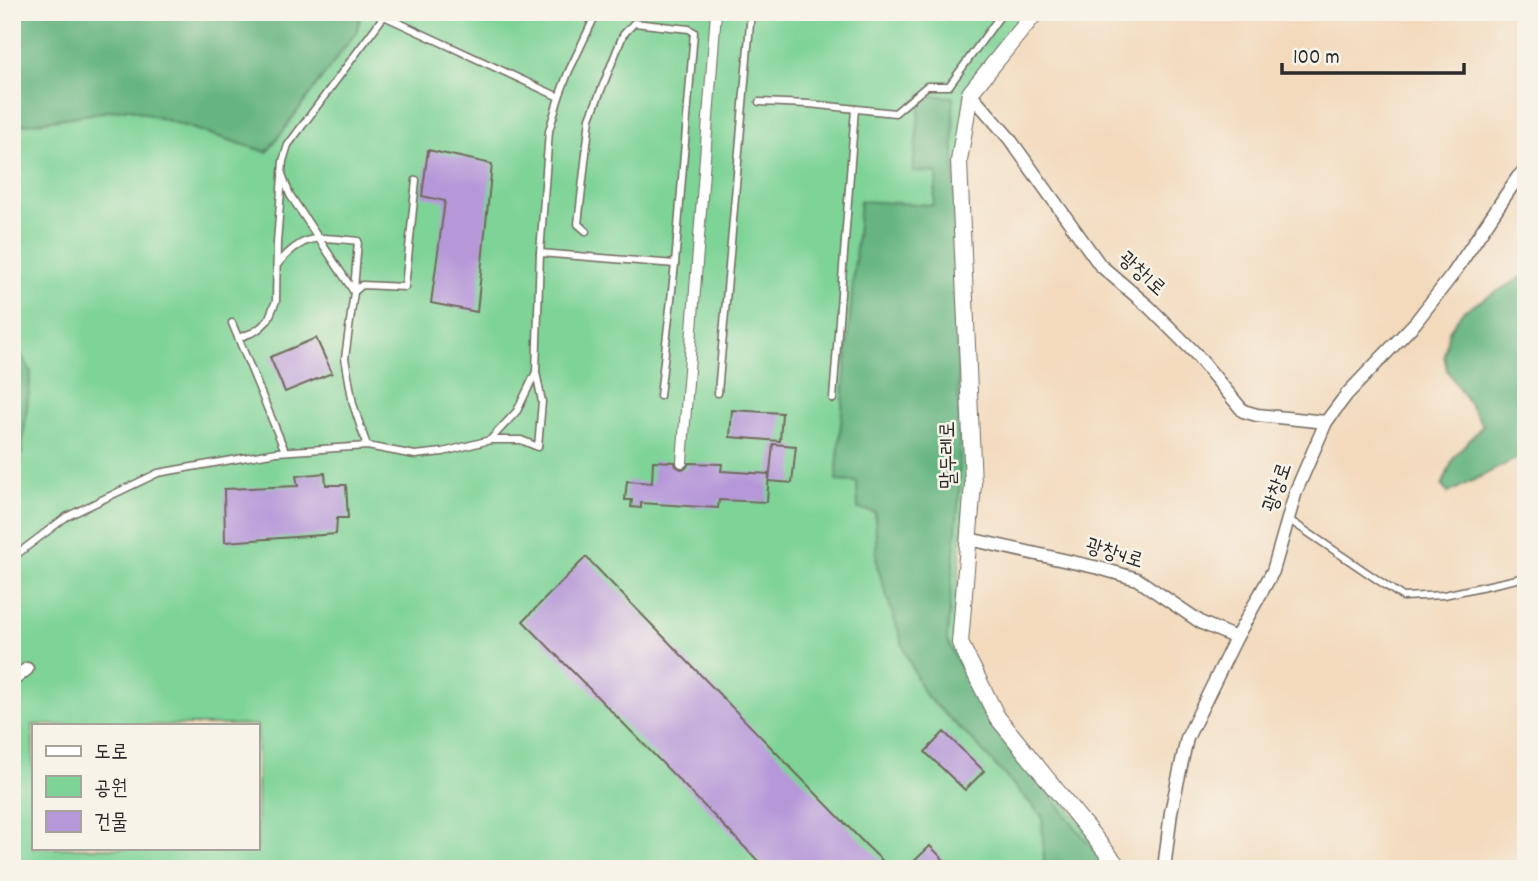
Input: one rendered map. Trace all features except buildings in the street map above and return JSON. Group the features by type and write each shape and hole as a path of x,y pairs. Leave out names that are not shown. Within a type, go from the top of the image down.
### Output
{"street":[{"path":"682,462 716,12"},
{"name":"말두레로","path":"1036,12 970,93 959,160 973,484 960,643 997,717 1120,869"},
{"name":"광창1로","path":"970,93 1009,138 1100,265 1149,307 1186,344 1243,411 1257,415 1326,422"},
{"name":"광창로","path":"1164,869 1171,813 1188,738 1236,638 1273,571 1296,491 1326,422 1347,394 1415,323 1453,274 1526,169"},
{"name":"광창4로","path":"969,539 1137,579 1202,623 1236,638"},
{"path":"12,681 27,669"}],"lane":[{"path":"12,558 66,517 158,473 285,451 367,446 415,455 443,452 490,440 522,440 538,447 542,402 536,372 540,253 549,131 559,96 597,12"},
{"path":"718,393 751,12"},
{"path":"759,102 895,113 927,86 949,86 1003,12"},
{"path":"238,338 261,327 268,320 276,301 283,161 288,145 384,14 559,96"},
{"path":"586,231 578,224 590,118 623,35 634,23 689,29 694,32 675,264 660,396"},
{"path":"834,398 855,109"},
{"path":"282,174 290,195 354,292"},
{"path":"354,292 362,285 405,287 416,180"},
{"path":"276,265 289,250 305,241 319,237 358,241 345,358 353,404 367,446"},
{"path":"540,253 675,264"},
{"path":"232,323 285,451"},
{"path":"490,440 516,411 536,372"},
{"path":"1288,519 1403,597 1444,595 1526,577"}],"green space":[{"path":"12,12 362,12 356,32 267,152 128,108 12,126"},
{"path":"362,12 1027,12 965,92 966,484 953,639 970,678 1115,869 12,869 12,468 20,465 31,372 12,339 12,126 128,108 267,152 356,32"},
{"path":"921,95 953,97 960,484 947,640 982,710 1109,869 1051,869 1044,862 1042,816 975,743 924,694 906,654 877,566 875,512 858,509 857,482 836,481 860,201 933,205 938,173 913,171"},
{"path":"1526,275 1526,454 1448,493 1442,486 1454,457 1483,425 1447,370 1444,355 1449,331 1463,311"},
{"path":"12,339 31,372 20,466 12,468"}]}
